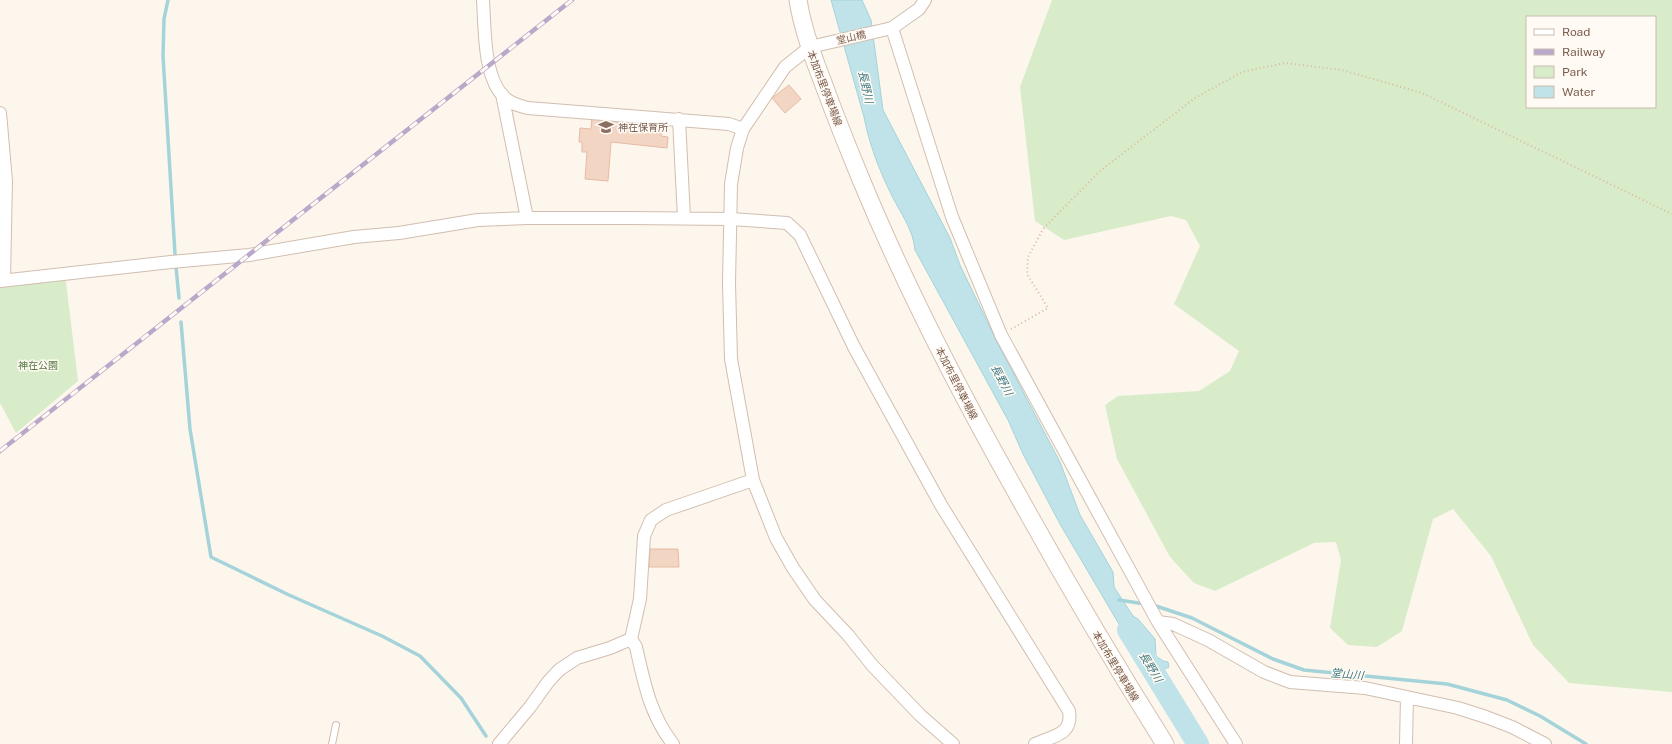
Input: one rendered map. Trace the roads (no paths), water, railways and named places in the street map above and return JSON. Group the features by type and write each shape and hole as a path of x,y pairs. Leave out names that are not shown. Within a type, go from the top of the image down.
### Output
{"main road":[{"name":"本加布里停車場線","path":"798,0 802,24 848,149 886,239 934,340 978,425 1053,560 1165,744"}],"street":[{"path":"483,0 488,65 495,84 504,97 510,102 528,108 679,119 729,124 743,129"},
{"path":"924,0 919,9 892,28 952,217 1001,335 1158,622 1236,744"},
{"name":"堂山橋","path":"810,47 892,28"},
{"path":"810,47 785,66 743,129 737,148 731,184 729,283 731,359 753,480 776,538 793,568 815,600 848,635 872,665 920,715 953,744"},
{"path":"502,93 528,218"},
{"path":"0,113 6,181 2,280 249,255 354,237 399,233 478,220 528,218 684,218 731,219 787,223 800,236 854,347 941,505 1069,711 1069,726 1064,732 1035,744"},
{"path":"679,119 684,218"},
{"path":"673,744 662,731 653,712 636,647 631,639 640,599 644,536 651,520 666,510 753,480"},
{"path":"1158,622 1173,624 1208,640 1264,672 1290,682 1365,688 1458,708 1512,727 1545,744"},
{"path":"499,744 559,670 577,658 610,648 631,639"},
{"path":"1406,744 1407,697"}],"lane":[{"path":"332,744 336,725"}],"water":[{"path":"831,0 862,0 871,20 883,110 950,238 960,265 999,346 1060,462 1080,515 1113,572 1114,587 1133,616 1138,619 1155,639 1156,656 1163,661 1168,662 1169,667 1158,672 1150,657 1136,653 1060,524 1023,454 1008,420 915,250 912,235 879,168 872,148"}],"waterway":[{"path":"168,0 164,19 163,56 175,254"},
{"path":"176,267 179,298"},
{"path":"181,322 190,429 211,557 289,595 382,636 420,656 461,698 486,736"},
{"name":"堂山川","path":"1119,600 1145,604"},
{"name":"堂山川","path":"1153,605 1192,618 1273,659 1304,670 1447,684 1507,700 1540,716 1586,744"},
{"name":"長野川","path":"1128,630 1198,744"}],"railway":[{"path":"0,451 572,0"}],"place":[{"name":"神在保育所","path":"606,127"}],"park label":[{"name":"神在公園","path":"38,365"}]}
